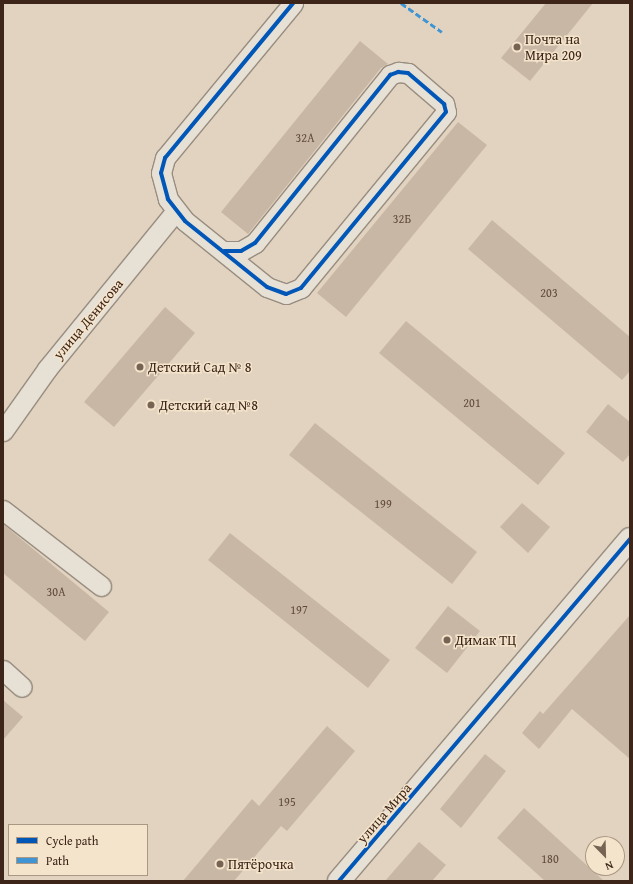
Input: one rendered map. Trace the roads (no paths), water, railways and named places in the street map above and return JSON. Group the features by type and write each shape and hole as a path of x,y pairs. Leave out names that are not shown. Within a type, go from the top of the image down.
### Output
{"street":[{"path":"254,276 250,258 255,243 389,76 398,72 408,73 444,104 446,109 443,118 301,288 286,294 277,292 254,276 176,211 161,179 165,158 293,3"},
{"name":"улица Денисова","path":"3,430 51,364 176,211"},
{"path":"224,251 240,251 255,243"},
{"path":"3,510 101,586"},
{"name":"улица Мира","path":"339,881 630,538"},
{"path":"3,670 22,687"}],"place":[{"name":"Почта на Мира 209","path":"517,47"},
{"name":"Детский Сад № 8","path":"140,367"},
{"name":"Детский сад №8","path":"151,405"},
{"name":"Димак ТЦ","path":"447,640"},
{"name":"Пятёрочка","path":"220,864"}]}
